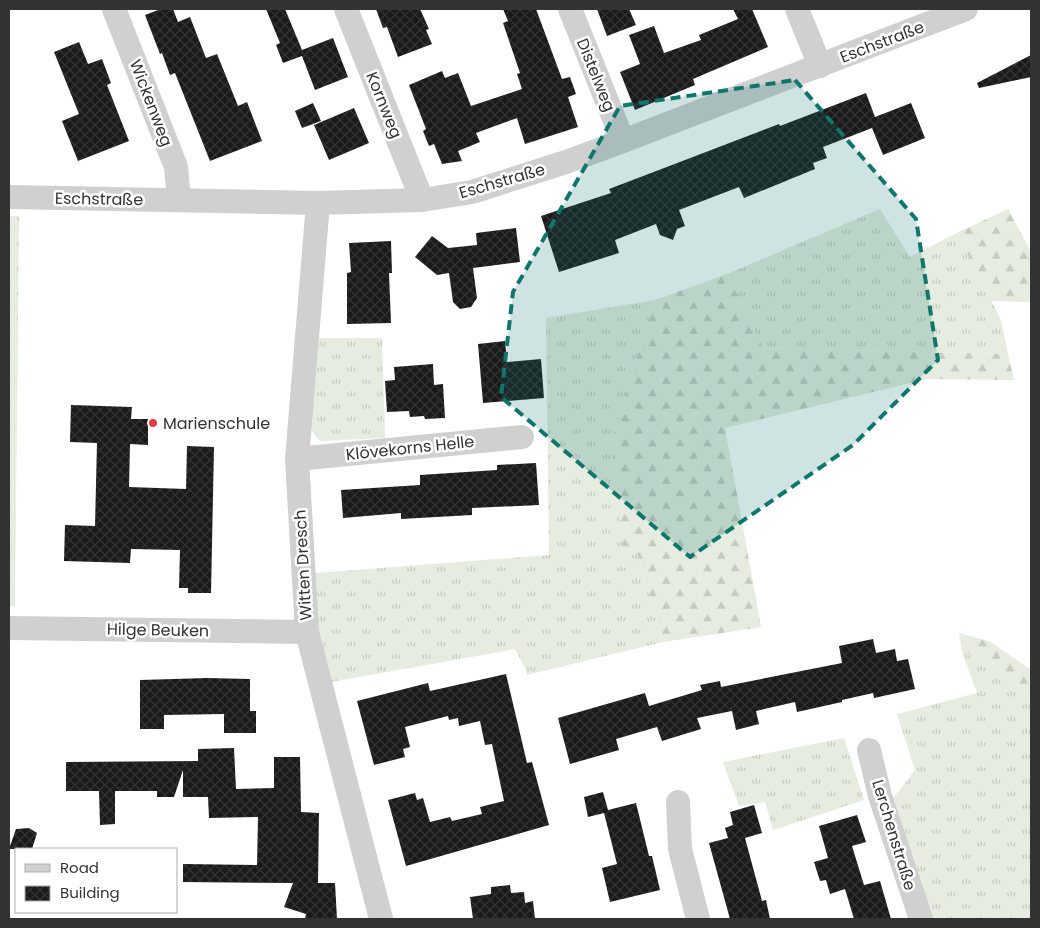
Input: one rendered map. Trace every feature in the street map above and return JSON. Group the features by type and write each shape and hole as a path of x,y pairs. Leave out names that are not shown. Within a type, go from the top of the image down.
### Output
{"street":[{"name":"Wickenweg","path":"114,9 176,167 178,200"},
{"name":"Kornweg","path":"346,9 422,200"},
{"name":"Distelweg","path":"570,9 623,141"},
{"path":"797,9 820,66"},
{"name":"Eschstraße","path":"9,197 318,203 422,200 472,192 566,162 623,141 966,9"},
{"name":"Witten Dresch","path":"318,203 297,458 307,632 381,919"},
{"name":"Klövekorns Helle","path":"297,458 522,437"},
{"name":"Hilge Beuken","path":"9,628 307,632"},
{"name":"Lerchenstraße","path":"869,750 880,796 921,919"},
{"path":"678,802 680,849 698,919"}],"highlighted area":[{"path":"795,80 916,219 938,360 853,445 690,557 501,397 513,292 620,106"}],"green space":[{"path":"880,209 910,257 957,233 1001,320 1008,354 763,348 727,274"},
{"path":"1008,209 1031,252 1031,302 991,301 957,233"},
{"path":"9,216 19,216 15,606 9,606"},
{"path":"727,274 763,348 1008,354 1014,380 927,379 725,428 761,627 663,642 636,549 623,550 611,441 655,300"},
{"path":"655,300 611,441 624,550 636,549 663,642 527,675 515,649 320,684 303,574 549,555 546,318"},
{"path":"319,338 382,338 385,438 321,441 315,436 311,428"},
{"path":"959,633 991,642 1031,670 1031,694 987,658 962,652"},
{"path":"962,652 987,658 1031,694 1031,919 933,919 892,800 915,770 897,714 977,693"},
{"path":"844,738 864,800 773,830 765,802 739,806 723,762"}],"building":[{"path":"161,9 173,9 178,22 190,17 206,58 217,54 238,106 247,102 262,141 210,161 175,73 170,75 145,15"},
{"path":"266,9 285,9 302,50 333,38 348,77 315,90 302,56 283,63 276,45 280,43"},
{"path":"376,9 420,9 429,29 426,30 432,44 398,57 387,27 383,28"},
{"path":"503,9 536,9 562,79 570,77 576,94 568,97 578,127 525,144 517,118 476,133 480,142 458,151 462,161 442,164 434,144 429,146 423,131 426,129 409,85 442,71 445,78 458,73 471,106 522,89 517,74 520,73 503,23 508,21"},
{"path":"597,9 629,9 636,25 607,36"},
{"path":"733,9 752,9 768,47 693,79 695,85 635,110 620,72 640,64 629,35 654,26 664,53 701,40 699,35 738,19"},
{"path":"79,42 88,64 102,59 111,83 107,85 129,141 78,161 62,121 79,114 54,52"},
{"path":"1031,55 1031,77 979,88 977,83"},
{"path":"866,93 875,117 911,103 925,138 883,155 872,128 823,147 827,158 813,163 815,169 744,198 739,187 679,210 685,226 677,229 673,240 660,235 656,224 615,240 619,253 559,272 541,216 611,193 609,189"},
{"path":"313,103 321,121 302,128 295,111"},
{"path":"354,108 369,143 329,160 314,125"},
{"path":"516,228 520,262 473,268 477,298 471,307 460,309 453,302 449,273 437,275 415,257 432,236 448,248 477,245 476,233"},
{"path":"391,241 392,273 389,273 391,323 347,324 347,273 351,272 349,243"},
{"path":"505,341 507,362 541,359 544,398 483,403 478,344"},
{"path":"433,364 434,385 443,384 445,418 425,419 424,416 410,417 409,411 387,412 385,381 395,380 394,367"},
{"name":"Marienschule","path":"71,405 132,407 131,419 148,419 148,445 130,444 129,487 186,489 187,446 214,447 211,593 188,593 188,588 179,588 180,550 131,549 130,563 64,561 65,525 95,526 97,443 70,442"},
{"path":"536,463 539,505 472,508 472,515 401,519 401,513 343,518 341,490 420,485 420,475 497,470 497,465"},
{"path":"873,639 876,653 895,649 897,661 908,659 915,689 874,698 873,693 797,712 795,702 756,711 759,724 736,730 732,711 697,718 701,729 662,741 657,727 616,739 619,750 570,764 558,718 645,693 649,706 702,690 700,685 720,681 721,687 842,663 839,646"},
{"path":"506,674 527,763 532,762 549,825 406,866 388,800 415,793 417,800 423,798 430,822 450,817 452,821 482,814 480,807 504,801 492,744 485,745 480,721 459,726 458,718 449,720 448,716 405,727 410,747 403,749 405,757 374,765 357,701 428,683 430,691"},
{"path":"250,679 250,711 256,711 256,733 224,733 224,714 164,715 164,729 140,729 140,680"},
{"path":"234,748 236,789 274,788 274,757 300,757 301,812 319,813 318,883 335,883 337,919 305,919 306,914 284,907 293,883 183,882 183,864 257,865 258,817 209,818 208,797 183,797 183,770 174,797 157,797 157,791 115,791 115,824 100,825 99,791 66,791 66,762 198,761 198,749"},
{"path":"603,792 608,810 636,803 649,856 652,856 660,890 610,902 602,868 617,864 604,813 588,817 584,797"},
{"path":"754,805 762,833 745,838 762,901 766,900 770,919 730,919 709,843 728,838 725,828 733,825 730,812"},
{"path":"857,815 866,842 852,846 864,885 880,881 891,919 854,919 845,889 830,894 826,880 820,881 814,862 828,858 819,826"},
{"path":"29,828 37,833 32,848 9,849 16,829"},
{"path":"510,885 511,893 524,892 525,903 533,901 535,919 473,919 470,897 491,894 491,887"}],"place":[{"name":"Marienschule","path":"153,423"}]}
